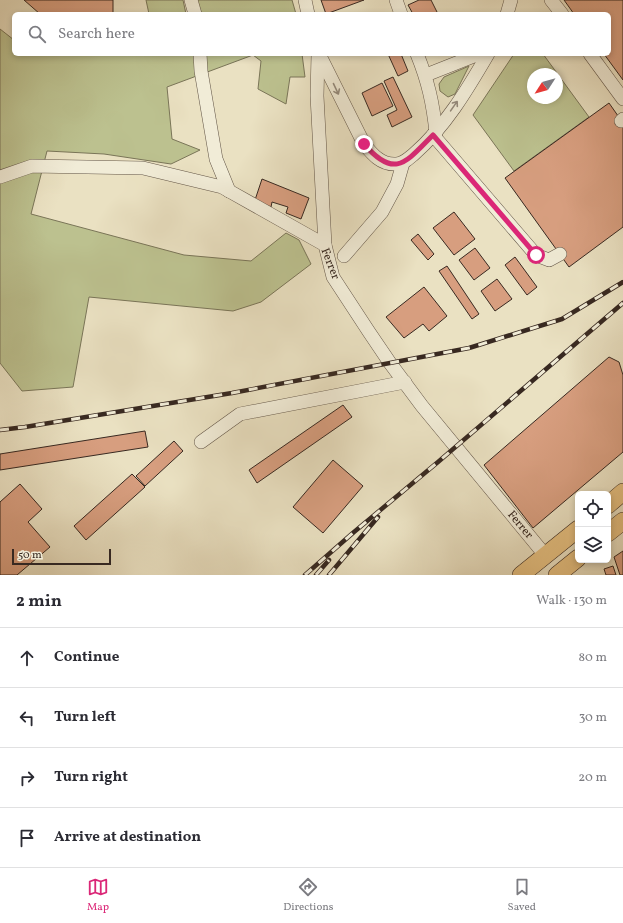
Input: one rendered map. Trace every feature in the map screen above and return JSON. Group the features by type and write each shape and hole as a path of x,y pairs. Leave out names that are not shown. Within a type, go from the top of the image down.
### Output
{"main road":[{"path":"611,502 623,492"},
{"path":"611,531 623,521"},
{"path":"521,575 575,531"},
{"path":"557,575 575,560"}],"street":[{"path":"191,0 194,12"},
{"path":"305,0 308,12"},
{"path":"396,0 400,12"},
{"path":"508,12 511,0"},
{"path":"551,0 560,12"},
{"path":"200,56 201,71 216,159 229,191"},
{"path":"318,56 317,96 324,245"},
{"path":"319,56 364,144 375,157 384,163 395,165 403,163 435,134 470,84 487,56"},
{"path":"418,56 426,75 432,102 435,134 536,255 549,260 560,254"},
{"path":"426,75 474,56"},
{"path":"591,56 623,99"},
{"path":"344,256 382,212 397,184 403,163"},
{"name":"Ferrer","path":"0,177 32,166 143,168 222,187 324,245 333,277 369,332 422,406 545,555"},
{"path":"201,442 240,414 405,382"}],"green space":[{"path":"146,0 183,0 186,12 149,12"},
{"path":"195,0 292,0 295,12 198,12"},
{"path":"0,29 12,38 12,56 250,56 167,87 172,139 200,150 171,164 104,154 47,151 31,214 184,255 251,261 286,233 299,240 311,264 261,302 233,311 89,297 73,387 22,391 0,363"},
{"path":"254,56 302,56 305,77 290,77 286,104 258,89 261,61"},
{"path":"513,56 544,56 553,68 527,68 527,104 563,104 563,81 589,117 514,171 473,115"},
{"path":"469,66 455,94 448,97 440,91 439,84 444,77"}],"building":[{"path":"24,0 113,0 113,12 38,12"},
{"path":"321,0 364,0 331,12 325,12"},
{"path":"419,0 431,0 437,12 412,12 408,5"},
{"path":"564,0 623,0 623,80 605,56 611,56 611,12 573,12"},
{"path":"389,56 402,56 408,71 398,76"},
{"path":"393,77 412,117 392,127 387,115 397,110 384,81"},
{"path":"382,83 393,106 372,116 362,93"},
{"path":"609,103 623,123 623,227 569,267 505,178"},
{"path":"262,179 309,198 301,219 286,213 288,207 272,202 271,207 255,200"},
{"path":"454,212 475,239 454,255 433,228"},
{"path":"418,234 434,254 428,260 411,240"},
{"path":"475,248 490,268 474,280 459,260"},
{"path":"515,257 537,287 527,295 505,265"},
{"path":"447,266 479,314 472,319 439,271"},
{"path":"497,279 512,299 495,311 481,291"},
{"path":"424,287 447,316 429,331 423,324 404,338 386,317"},
{"path":"609,357 619,362 623,375 623,452 533,528 484,465"},
{"path":"343,405 352,417 257,483 249,470"},
{"path":"145,431 148,447 0,470 0,454"},
{"path":"174,441 183,451 145,486 136,476"},
{"path":"333,460 363,486 323,533 293,507"},
{"path":"132,474 145,487 86,540 74,526"},
{"path":"20,484 42,509 28,522 50,547 17,575 0,575 0,502"},
{"path":"623,551 623,575 620,575 614,557"},
{"path":"613,566 616,575 606,575 604,569"}],"railway":[{"path":"0,430 232,393 469,348 562,319 623,282"},
{"path":"305,575 623,303"},
{"path":"329,575 378,517"},
{"path":"316,575 329,560"}],"route":[{"path":"364,144 375,157 384,163 395,165 403,163 420,149 433,135 536,255"}]}
